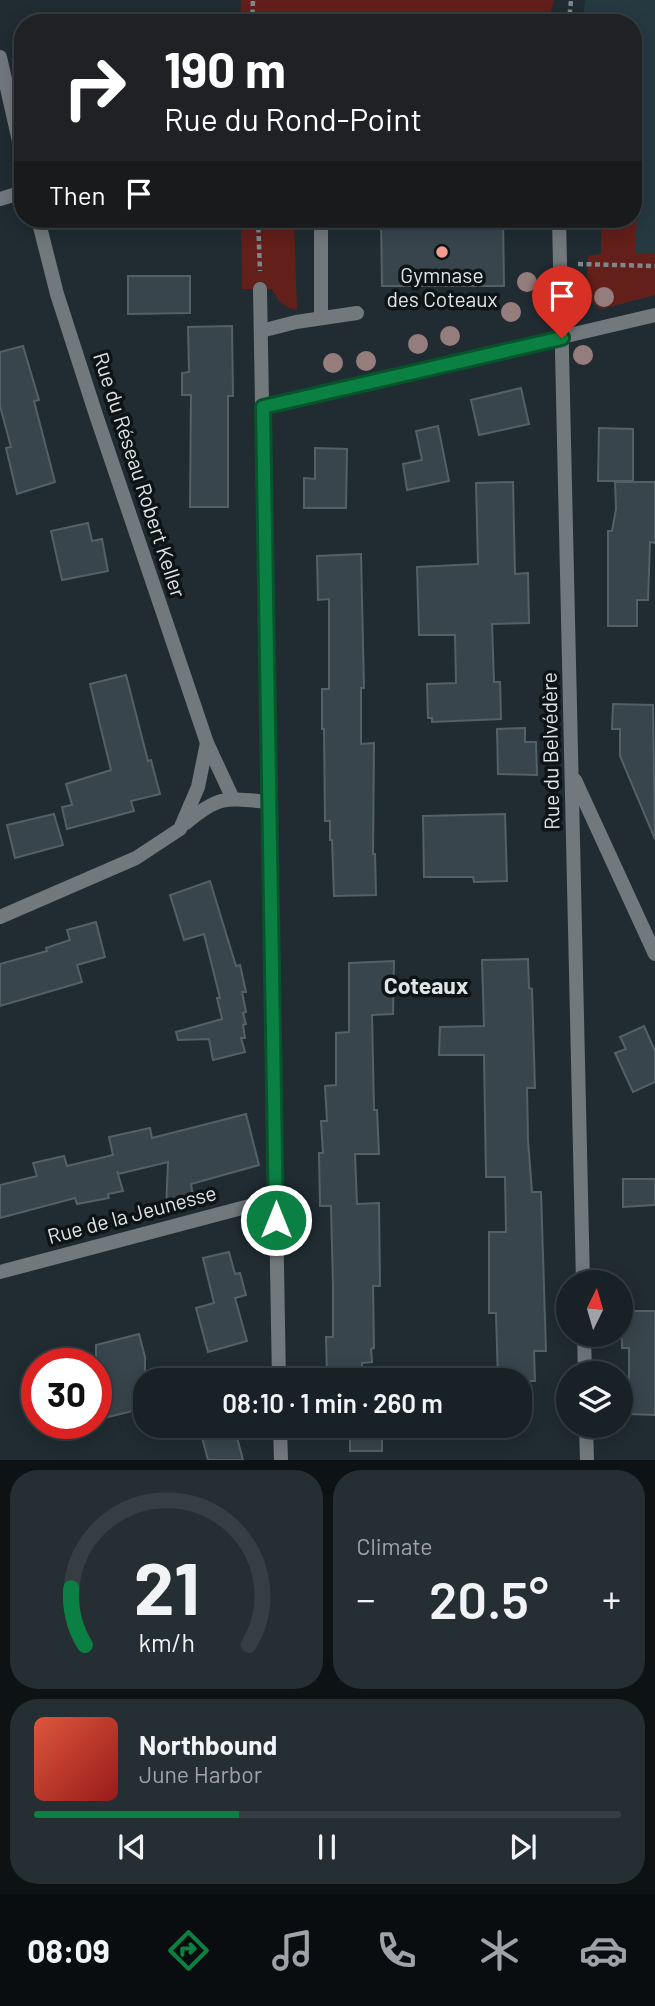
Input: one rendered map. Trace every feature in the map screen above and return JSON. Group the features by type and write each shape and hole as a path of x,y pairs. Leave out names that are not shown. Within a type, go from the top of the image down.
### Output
{"street":[{"path":"0,57 14,119"},
{"name":"Rue du Réseau Robert Keller","path":"40,228 57,294 96,415 207,743 233,799"},
{"path":"321,228 321,318"},
{"name":"Rue du Belvédère","path":"559,228 583,1270"},
{"path":"260,289 279,1368"},
{"path":"261,331 357,313"},
{"path":"263,407 655,315"},
{"path":"180,828 198,787 207,743"},
{"path":"573,775 655,954"},
{"path":"0,916 136,858 212,803 233,799 268,802"},
{"name":"Rue de la Jeunesse","path":"0,1272 276,1199"},
{"path":"280,1438 281,1460"},
{"path":"586,1438 587,1460"}],"path":[{"path":"258,228 260,289"},
{"path":"560,263 655,266"}],"shaded area":[{"path":"241,0 554,0 550,14 240,14"},
{"path":"585,0 655,0 655,295 602,309 594,305 588,293 588,256 601,254 601,228 642,228 642,14 584,14"},
{"path":"241,228 294,228 297,310 282,303 272,289 242,289"},
{"path":"601,228 636,228 635,253 655,254 655,295 602,309 596,305 589,293 588,256 601,254"}],"building":[{"name":"Gymnase des Coteaux","path":"381,228 503,228 504,286 382,286"},
{"path":"128,276 190,276 190,313 128,314"},
{"path":"232,326 233,396 228,396 228,507 190,507 191,395 182,395 182,373 189,372 188,327"},
{"path":"23,346 39,400 34,401 55,482 17,494 6,448 11,447 0,406 0,352"},
{"path":"521,388 529,424 479,435 471,400"},
{"path":"438,426 449,481 407,490 403,464 422,460 416,431"},
{"path":"599,428 633,429 633,481 598,481"},
{"path":"315,448 347,449 346,508 304,508 304,478 315,479"},
{"path":"513,482 515,574 528,573 529,623 492,624 494,682 500,682 501,719 432,722 432,718 428,718 427,684 456,683 455,635 419,635 417,567 478,564 476,483"},
{"path":"615,482 655,482 655,543 650,542 648,600 637,600 637,626 608,626 608,531 612,531 616,509"},
{"path":"88,523 92,541 102,539 108,571 62,580 51,531"},
{"path":"361,554 364,688 361,688 361,744 374,743 373,854 376,895 334,896 330,821 325,821 322,729 322,689 329,689 329,599 318,600 317,556"},
{"path":"126,675 148,761 151,760 160,794 131,801 134,811 67,829 62,807 72,805 66,784 111,770 90,684"},
{"path":"613,704 653,705 655,839 620,756 620,729 612,729"},
{"path":"525,728 525,742 536,742 537,775 498,774 497,729"},
{"path":"54,814 63,845 15,858 7,825"},
{"path":"505,814 507,881 474,882 473,877 424,877 423,816"},
{"path":"210,881 236,966 240,965 246,992 242,992 246,1012 243,1013 246,1024 243,1025 245,1038 241,1038 245,1052 213,1060 209,1039 178,1040 176,1032 222,1019 217,998 220,998 204,934 184,940 170,895"},
{"path":"96,922 105,957 77,965 82,982 0,1006 0,964 47,951 46,948 70,940 67,930"},
{"path":"528,959 529,988 532,989 535,1088 527,1088 528,1140 532,1192 541,1192 546,1351 534,1351 535,1381 532,1381 532,1368 498,1368 496,1313 489,1313 489,1232 506,1232 505,1177 486,1177 484,1055 439,1055 440,1027 484,1026 482,960"},
{"path":"394,961 393,1014 372,1015 374,1110 377,1110 379,1154 355,1154 357,1204 379,1203 380,1286 373,1286 372,1362 362,1363 362,1368 327,1368 326,1337 333,1337 331,1206 320,1206 319,1153 323,1153 321,1121 327,1121 325,1086 336,1085 336,1033 349,1032 349,963"},
{"path":"644,1026 655,1051 655,1082 633,1092 615,1053 626,1049 620,1037"},
{"path":"246,1114 259,1165 191,1184 194,1203 166,1210 168,1162 118,1174 117,1171 123,1191 108,1194 109,1198 77,1204 75,1198 0,1218 0,1185 37,1176 33,1163 64,1156 67,1166 113,1155 109,1137 150,1128 152,1138"},
{"path":"623,1179 655,1179 655,1205 623,1207"},
{"path":"229,1252 235,1274 240,1273 246,1295 235,1298 247,1341 208,1352 196,1308 214,1303 203,1258"},
{"path":"634,1311 655,1311 655,1415 633,1414 633,1361 629,1361 629,1348 634,1348"},
{"path":"139,1334 145,1368 133,1368 133,1411 112,1416 112,1348 96,1348 96,1345"},
{"path":"202,1438 237,1438 243,1460 208,1460"},
{"path":"350,1438 382,1438 382,1451 350,1451"}],"place":[{"name":"Gymnase des Coteaux","path":"442,252"}],"district":[{"name":"Coteaux","path":"426,986"}],"route":[{"path":"276,1220 263,407 562,338"}]}
